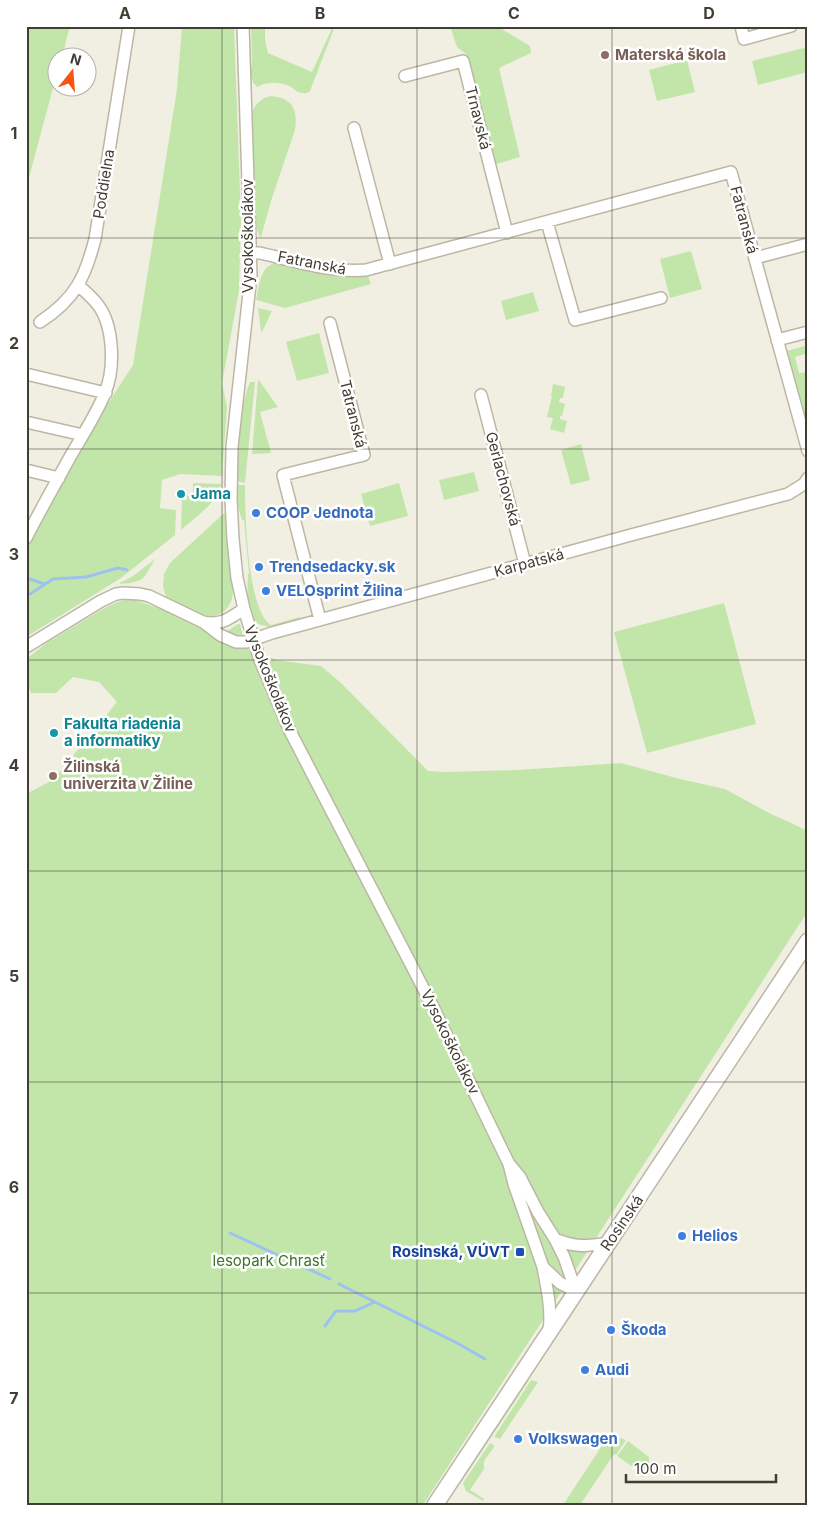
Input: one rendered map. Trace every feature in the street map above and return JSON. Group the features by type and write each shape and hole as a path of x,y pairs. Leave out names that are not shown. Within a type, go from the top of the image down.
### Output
{"street":[{"name":"Poddielna","path":"40,322 69,298 79,286 88,265 95,239 129,26"},
{"name":"Vysokoškolákov","path":"243,26 251,275 232,447 231,518 237,578 244,609 252,639 290,731 432,1005 509,1164 542,1267 550,1307 550,1332"},
{"path":"741,26 744,39 791,26"},
{"name":"Trnavská","path":"405,76 463,61 507,233"},
{"path":"354,128 390,264"},
{"name":"Fatranská","path":"251,253 260,253 336,270 366,270 731,172 808,451"},
{"path":"547,222 575,320 661,298"},
{"path":"755,258 808,244"},
{"path":"26,538 32,516 58,478 83,435 106,393 109,381 111,362 109,330 105,317 99,306 79,286"},
{"name":"Tatranská","path":"320,620 283,475 364,455 330,323"},
{"path":"777,340 808,332"},
{"path":"26,374 106,393"},
{"name":"Gerlachovská","path":"481,395 525,564"},
{"path":"26,422 83,435"},
{"path":"26,470 58,478"},
{"name":"Karpatská","path":"26,647 101,601 123,593 149,596 203,622 220,635 236,642 246,642 631,534 788,494 806,481"},
{"path":"203,622 217,623 225,621 244,609"},
{"name":"Rosinská","path":"435,1505 808,941"},
{"name":"Vysokoškolákov","path":"509,1164 520,1177 564,1257 576,1291"},
{"path":"555,1240 578,1247 609,1243"},
{"path":"542,1267 560,1283 576,1291"}],"green space":[{"path":"26,26 70,26 64,48 48,48 48,98 50,98 26,189"},
{"path":"182,26 234,26 241,219 239,291 222,383 227,407 222,476 180,474 162,480 160,508 176,510 175,535 121,578 26,637 26,530 133,365 177,89"},
{"path":"251,26 265,26 265,40 268,53 312,72 333,26 335,26 310,91 301,93 279,83 270,83 258,87 253,83 250,73 252,65"},
{"path":"450,26 497,26 530,46 531,53 499,68 520,157 493,165 466,54 457,47"},
{"path":"808,47 808,72 758,85 752,61"},
{"path":"687,60 695,92 657,101 649,70"},
{"path":"271,96 289,102 295,111 296,123 260,237 256,227 255,215 251,114 259,102"},
{"path":"691,251 702,289 670,298 660,259"},
{"path":"281,262 367,273 371,284 285,308 256,300 260,281 265,270 274,263"},
{"path":"533,292 539,311 506,320 501,301"},
{"path":"258,308 272,311 262,332 261,332"},
{"path":"319,333 329,373 297,381 286,342"},
{"path":"808,345 808,353 795,357 799,373 808,372 808,431 787,351"},
{"path":"258,379 278,407 260,412 271,453 252,454"},
{"path":"250,382 255,382 245,483 236,481 241,418"},
{"path":"553,384 565,387 563,398 560,398 559,402 565,404 562,416 560,416 560,419 567,421 564,433 550,429 553,418 547,417"},
{"path":"581,444 590,480 571,485 561,450"},
{"path":"474,472 479,491 444,500 439,480"},
{"path":"193,483 221,484 219,491 210,504 181,530 182,500 187,500 187,496 193,495"},
{"path":"399,483 408,516 370,526 361,494"},
{"path":"237,485 245,485 247,537 252,582 263,616 271,625 300,617 300,619 269,627 258,624 251,612 248,594 249,573 244,520 242,520 236,500"},
{"path":"225,514 233,593 228,607 223,612 214,616 205,616 166,597 163,586 164,574 170,563"},
{"path":"155,559 143,578 135,582 120,584 133,576"},
{"name":"lesopark Chrasť","path":"129,598 167,611 193,625 242,644 276,660 321,666 341,683 428,771 517,770 621,763 725,789 773,815 808,831 808,911 423,1505 26,1505 26,794 53,780 117,702 99,682 73,677 56,693 31,693 26,683 26,659 48,642 108,606"},
{"path":"724,603 756,724 647,753 614,632"},
{"path":"240,624 243,636 237,638 226,632"},
{"path":"648,1199 541,1361 538,1364 644,1201"},
{"path":"529,1380 462,1481 462,1476 526,1381"},
{"path":"531,1380 538,1382 500,1439 494,1437"},
{"path":"618,1437 626,1440 616,1455 614,1454 580,1505 563,1505 605,1441"},
{"path":"628,1441 649,1457 649,1462 642,1473 617,1456"},
{"path":"490,1443 494,1447 484,1461 484,1469 470,1490 484,1499 483,1501 466,1491 463,1483"}],"waterway":[{"path":"30,594 53,579 86,577 118,568 127,570"},
{"path":"26,578 45,584"},
{"path":"230,1233 330,1279"},
{"path":"339,1284 485,1359"},
{"path":"325,1326 336,1311 355,1311 375,1302"}],"place":[{"name":"Materská škola","path":"605,55"},
{"name":"Jama","path":"181,494"},
{"name":"COOP Jednota","path":"256,513"},
{"name":"Trendsedacky.sk","path":"259,567"},
{"name":"VELOsprint Žilina","path":"266,591"},
{"name":"Fakulta riadenia a informatiky","path":"54,733"},
{"name":"Žilinská univerzita v Žiline","path":"53,776"},
{"name":"Helios","path":"682,1236"},
{"name":"Rosinská, VÚVT","path":"520,1252"},
{"name":"Škoda","path":"611,1330"},
{"name":"Audi","path":"585,1370"},
{"name":"Volkswagen","path":"518,1439"}]}
